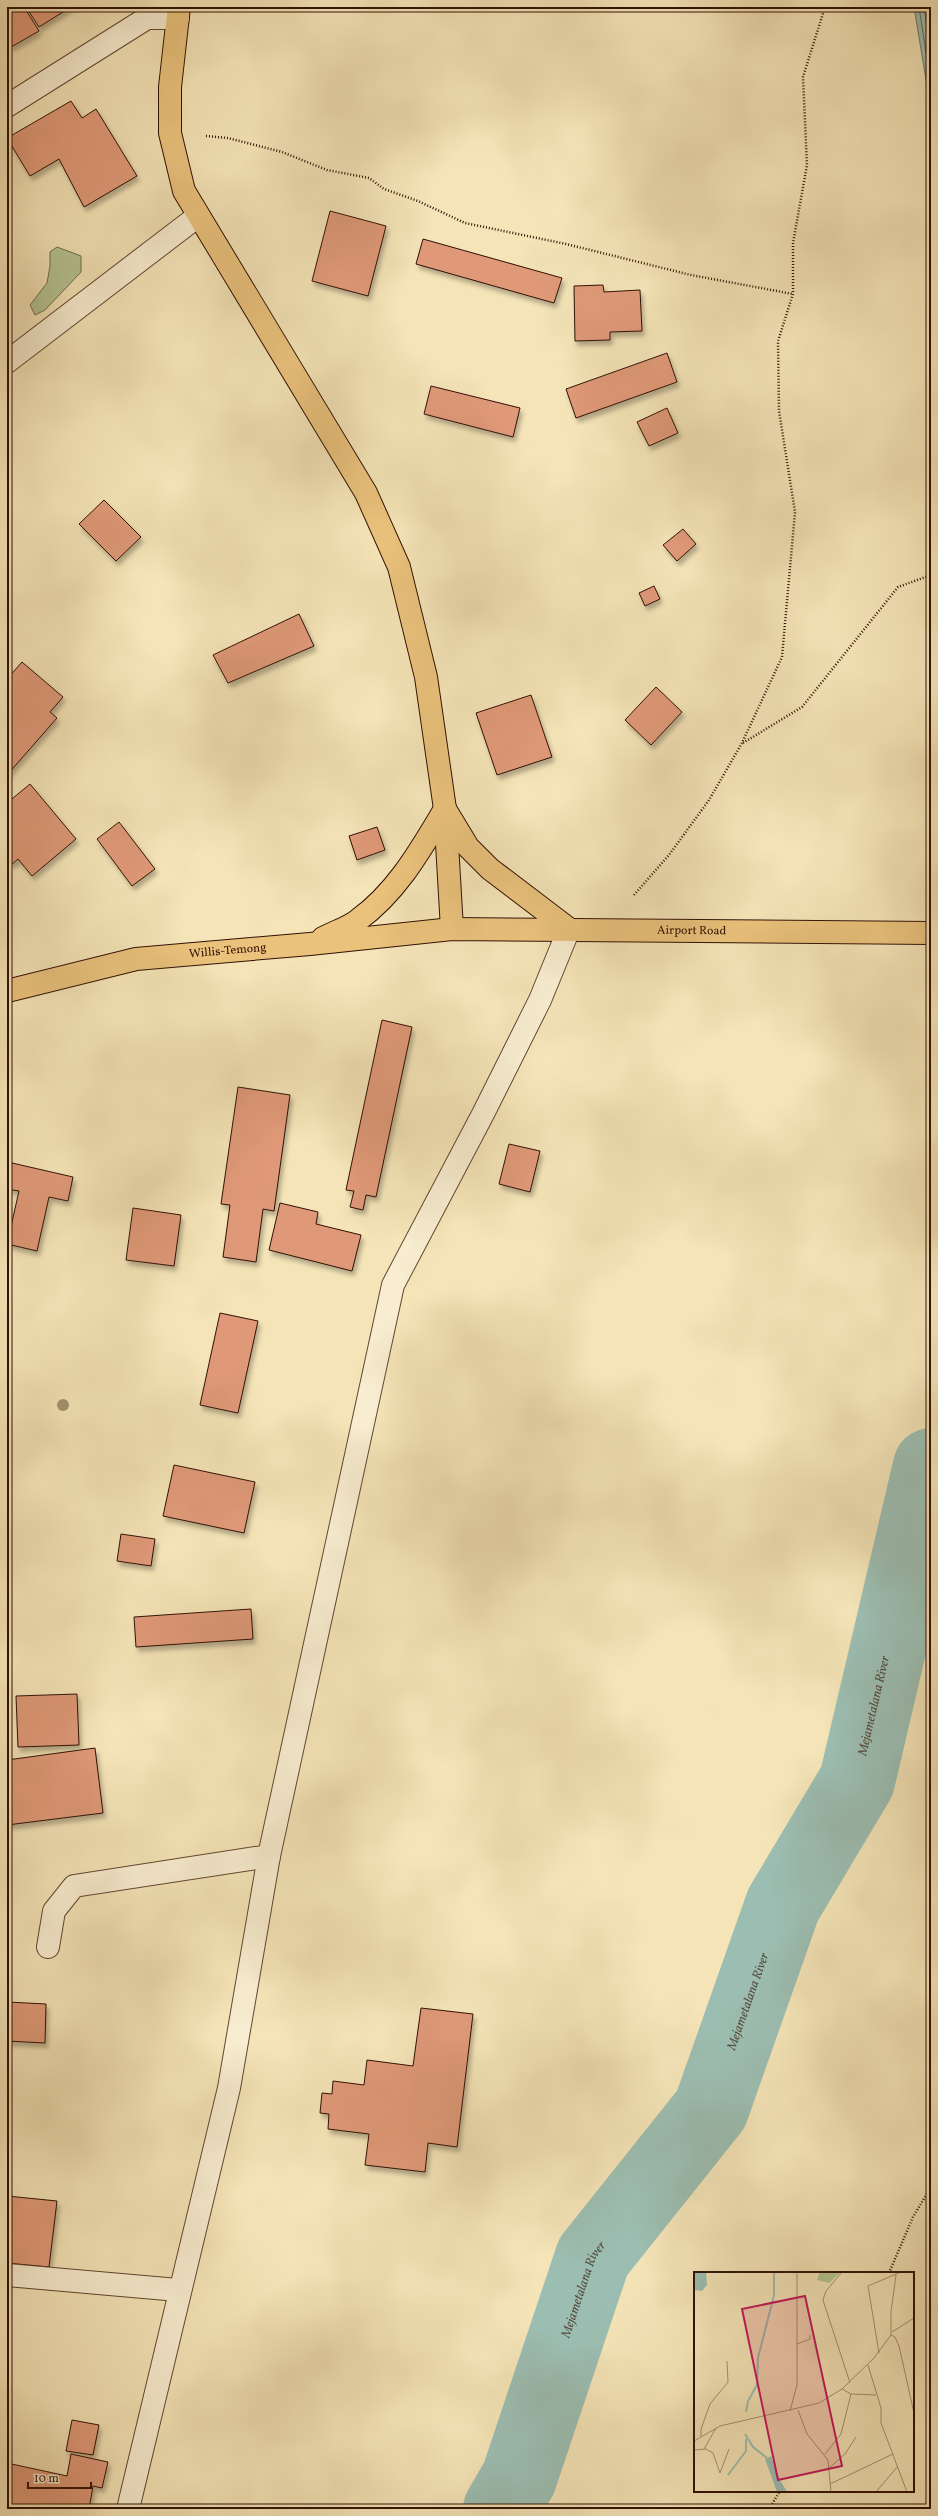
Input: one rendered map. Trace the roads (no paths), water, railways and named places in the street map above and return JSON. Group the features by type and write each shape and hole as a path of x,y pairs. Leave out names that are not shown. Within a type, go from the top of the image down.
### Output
{"main road":[{"path":"178,12 170,87 170,133 184,191 366,493 399,567 426,677 446,809 452,929"},
{"path":"446,809 468,847 490,869 569,929"},
{"path":"310,944 358,920 384,896 406,871 446,809"},
{"name":"Airport Road","path":"452,929 605,929 931,933"},
{"name":"Willis-Temong","path":"7,991 136,959 310,944 452,929"}],"street":[{"path":"7,106 146,18 178,12"},
{"path":"7,362 198,216"},
{"path":"128,2509 178,2290 229,2088 269,1856 393,1285 483,1114 533,1014 569,929"},
{"path":"48,1947 54,1911 74,1886 269,1856"},
{"path":"7,2275 178,2290"}],"water":[{"path":"914,7 931,7 931,110"}],"waterway":[{"name":"Mejametalana River","path":"501,2509 519,2478 593,2257 711,2109 783,1905 857,1781 931,1466"}]}
